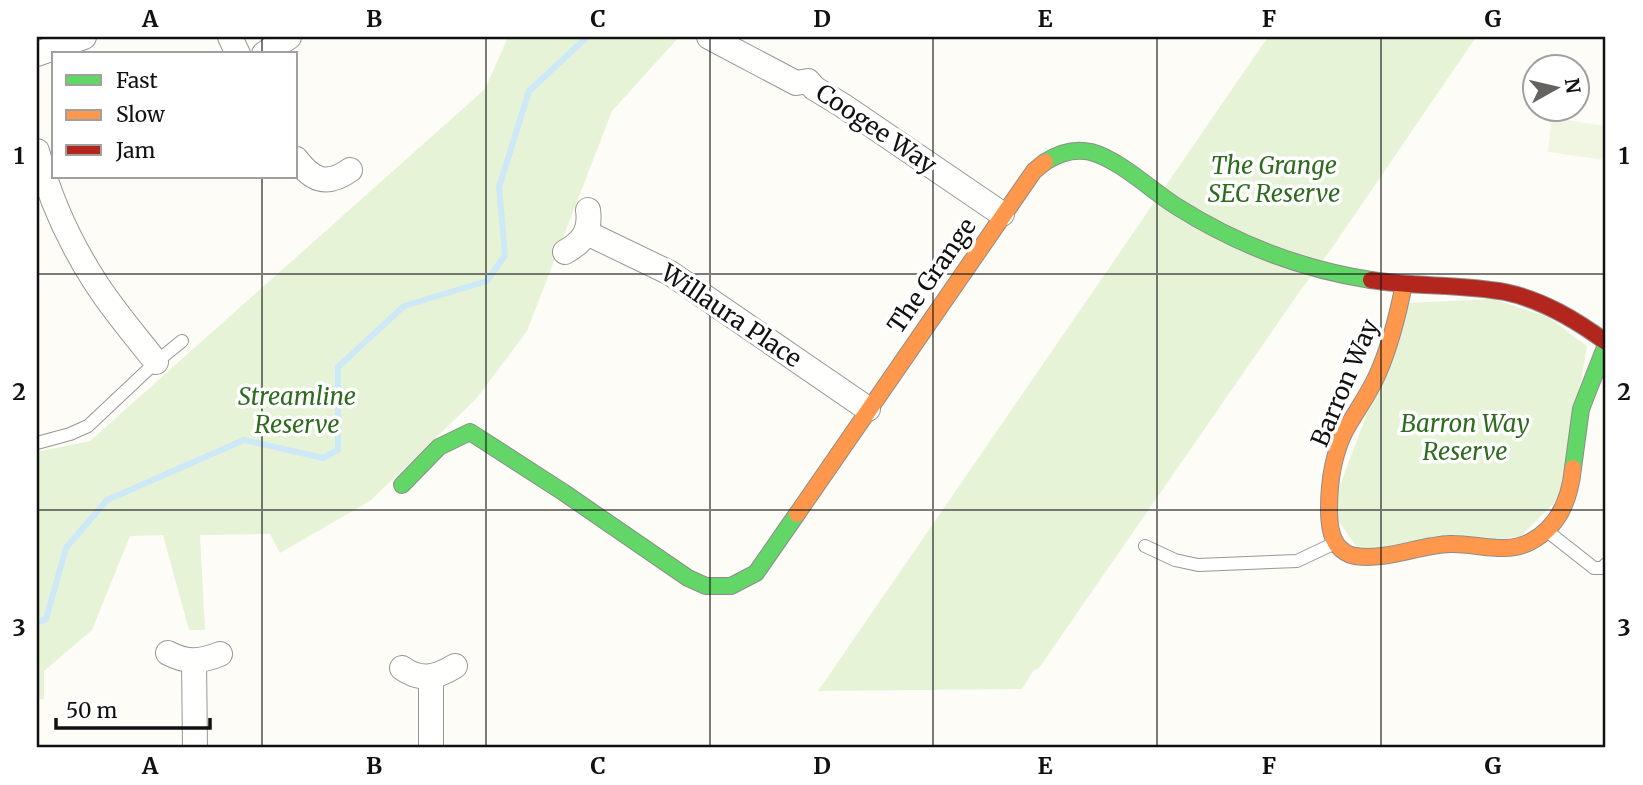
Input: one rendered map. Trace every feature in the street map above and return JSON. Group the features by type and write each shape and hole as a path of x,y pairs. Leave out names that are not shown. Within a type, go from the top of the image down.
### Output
{"street":[{"path":"37,54 85,37"},
{"path":"267,52 289,37"},
{"name":"Coogee Way","path":"709,37 796,83 808,81 814,88 1002,214"},
{"name":"The Grange","path":"402,485 439,447 470,432 700,585 726,588 738,585 756,573 1034,171 1055,155 1082,150 1107,160 1188,214 1261,251 1347,276 1404,284 1485,289 1521,296 1566,316 1606,344"},
{"path":"37,151 62,218 94,280 156,362"},
{"path":"298,162 307,173 328,180 350,170"},
{"name":"Willaura Place","path":"565,252 583,240 588,221 670,272 868,409"},
{"name":"Barron Way","path":"1335,542 1329,508 1336,454 1344,435 1372,389 1383,363 1396,325 1404,284"},
{"path":"1335,542 1342,551 1360,557 1457,544 1520,547 1547,531 1558,520 1569,499 1580,411 1606,344"},
{"path":"168,653 187,661 220,654"},
{"path":"194,661 195,748"},
{"path":"402,668 418,677 431,677 455,666"},
{"path":"431,677 431,748"}],"lane":[{"path":"37,443 88,426 182,341"},
{"path":"1547,531 1594,568 1602,568 1606,564"},
{"path":"1145,546 1186,564 1245,564 1297,561 1335,542"}],"green space":[{"name":"Streamline Reserve","path":"508,37 679,37 612,111 527,331 476,399 370,501 280,553 270,534 200,535 205,630 189,630 163,535 130,536 92,630 44,671 44,699 37,699 37,452 90,441 485,89"},
{"name":"The Grange SEC Reserve","path":"1268,37 1476,37 1332,248 1022,689 818,691"},
{"path":"1552,122 1606,126 1606,160 1548,152"},
{"name":"Barron Way Reserve","path":"1493,299 1548,317 1587,346 1561,496 1520,537 1359,550 1337,519 1337,493 1409,303"}],"waterway":[{"path":"37,623 46,619 66,548 107,500 244,440 323,458 338,450 338,367 404,306 487,281 505,255 499,187 529,91 587,37"}],"traffic: fast":[{"path":"1045,162 1073,151 1091,152 1124,168 1199,220 1245,243 1294,262 1371,280"},
{"path":"1573,468 1581,409 1606,345"},
{"path":"402,485 439,447 470,432 688,578 706,586 731,586 756,573 797,514"}],"traffic: slow":[{"path":"797,514 1034,171 1045,162"},
{"path":"1404,284 1383,360 1371,387 1345,431 1332,469 1329,518 1333,537 1339,547 1350,555 1367,557 1450,544 1501,548 1520,546 1540,536 1556,520 1566,501 1573,468"}],"traffic: jam":[{"path":"1371,280 1505,292 1533,300 1558,312 1606,342"}]}
